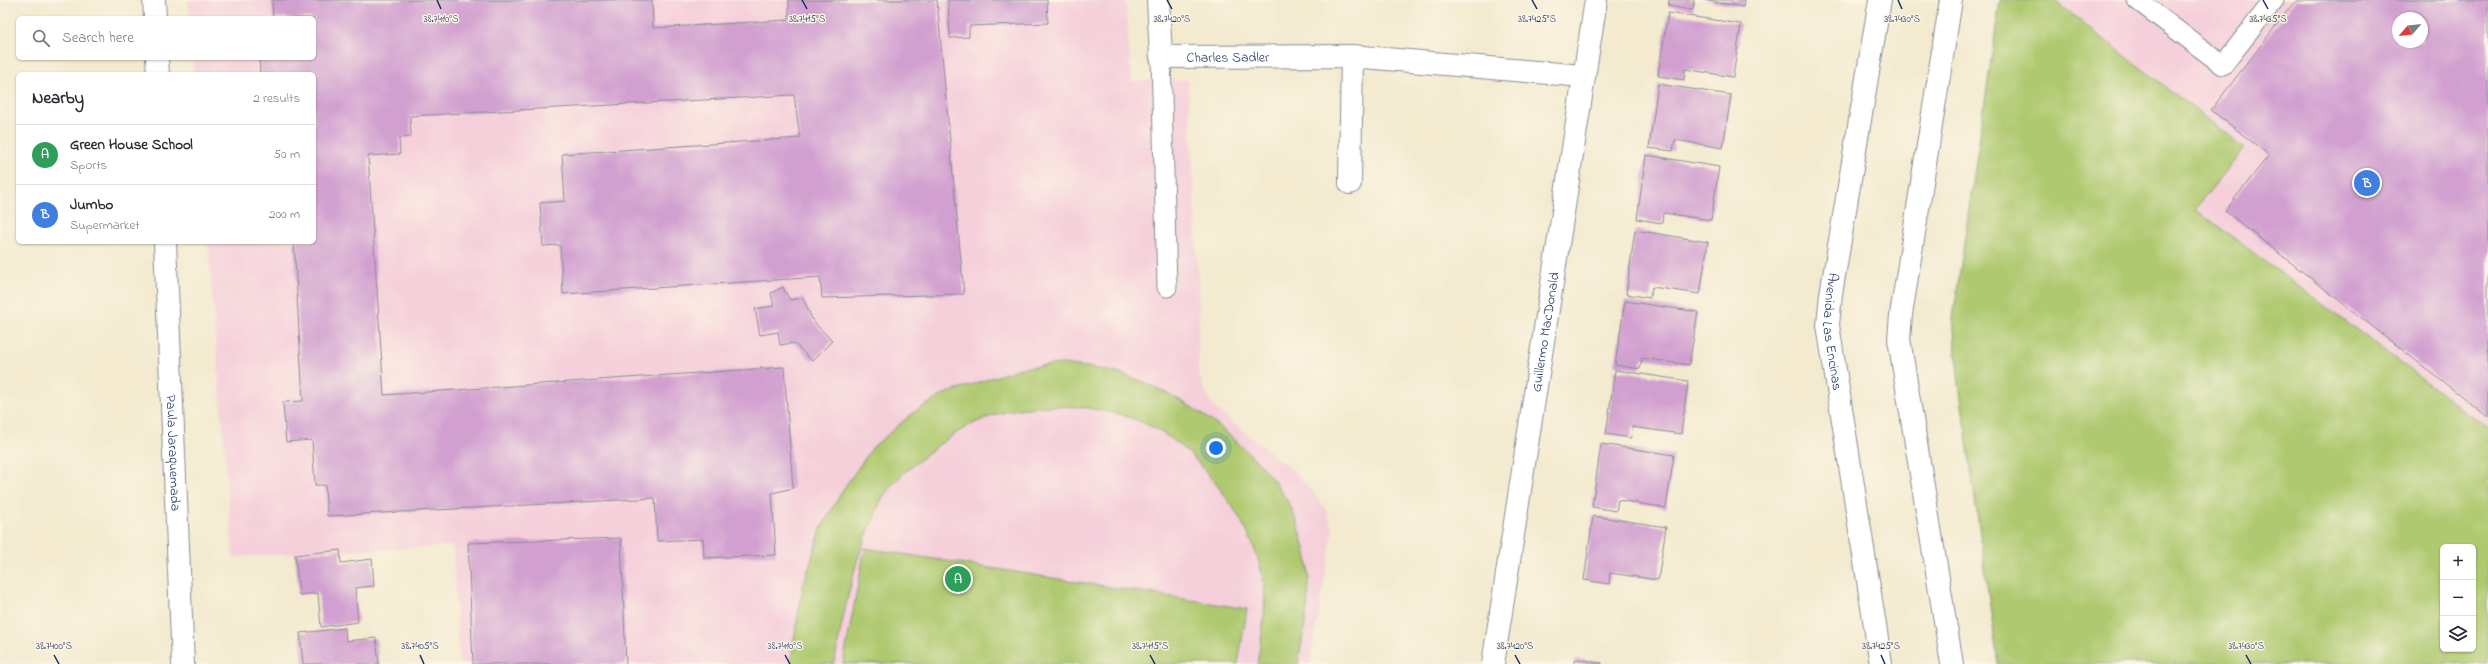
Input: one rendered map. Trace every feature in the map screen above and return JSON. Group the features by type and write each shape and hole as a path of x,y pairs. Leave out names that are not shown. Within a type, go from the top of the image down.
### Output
{"street":[{"path":"154,0 155,16"},
{"path":"1158,0 1161,57"},
{"name":"Guillermo MacDonald","path":"1493,664 1596,0"},
{"name":"Avenida Las Encinas","path":"1880,0 1831,294 1828,325 1881,664"},
{"path":"1951,0 1901,315 1899,339 1952,664"},
{"path":"1350,183 1352,56"},
{"name":"Charles Sadler","path":"1161,57 1352,56 1583,76"},
{"path":"157,60 158,72"},
{"name":"Paula Jaraquemada","path":"165,244 183,664"}],"lane":[{"path":"2137,0 2223,65 2274,0"},
{"path":"1161,57 1167,287"}],"shaded area":[{"path":"188,0 1126,0 1131,81 1188,80 1199,297 1198,371 1204,390 1213,407 1293,471 1314,493 1326,510 1333,530 1310,664 459,664 453,546 233,557 208,244 316,244 316,72 194,72 193,60 316,60 316,16 190,16"},
{"path":"2054,0 2488,0 2488,428 2195,209 2245,148"}],"green space":[{"path":"2000,0 2053,0 2245,148 2195,209 2488,428 2488,664 1998,664 1958,376 1953,318"},
{"path":"1062,364 1099,369 1129,377 1155,387 1180,400 1228,434 1249,453 1267,473 1283,494 1295,517 1301,533 1307,559 1309,572 1308,598 1298,664 1257,664 1263,629 1265,605 1263,581 1258,559 1245,527 1233,508 1213,480 1189,453 1161,432 1132,418 1112,412 1090,408 1045,406 1023,408 1003,413 970,425 932,450 907,470 895,482 880,503 866,535 854,571 834,664 790,664 803,586 822,526 846,485 873,447 913,413 944,394 1021,368"},
{"path":"865,548 1247,609 1238,664 843,664"}],"building":[{"path":"272,0 652,0 653,28 789,20 789,0 937,0 964,294 822,298 820,277 563,294 560,245 543,246 540,203 565,201 562,154 800,138 794,95 410,116 411,137 399,138 400,154 368,156 384,395 784,367 793,488 772,493 776,555 704,558 703,539 657,541 655,498 327,516 325,485 315,485 312,440 286,442 283,402 303,401 294,244 316,244 316,72 260,72 259,60 316,60 316,16 273,16"},
{"path":"948,0 1047,0 1048,23 969,26 969,37 950,38"},
{"path":"1669,0 1694,0 1693,10 1668,6"},
{"path":"1703,0 1744,0 1743,7"},
{"path":"2296,0 2488,0 2488,417 2225,211 2269,155 2211,110"},
{"path":"1668,13 1741,24 1733,77 1685,69 1684,80 1658,76"},
{"path":"1658,84 1731,95 1723,148 1675,140 1673,151 1649,148"},
{"path":"1646,155 1719,167 1711,220 1663,213 1662,223 1637,219"},
{"path":"1635,230 1708,242 1700,294 1652,287 1650,298 1626,294"},
{"path":"783,287 790,300 803,298 813,321 832,341 812,361 794,343 780,345 778,332 760,335 755,309 774,306 771,293"},
{"path":"1625,301 1698,312 1689,365 1642,358 1640,369 1615,365"},
{"path":"1615,370 1688,381 1681,434 1632,427 1631,438 1606,434"},
{"path":"1601,444 1674,455 1666,508 1618,500 1616,511 1592,507"},
{"path":"1593,516 1666,527 1658,580 1610,573 1609,584 1584,580"},
{"path":"621,538 626,664 473,664 468,543"},
{"path":"340,550 341,563 372,559 374,586 355,588 358,622 321,627 318,593 299,595 295,555"},
{"path":"345,628 346,641 376,638 379,664 303,664 300,633"},
{"path":"1575,659 1602,663 1602,664 1575,664"}],"place":[{"name":"Jumbo","path":"2367,183"},
{"name":"Green House School","path":"958,579"}]}
